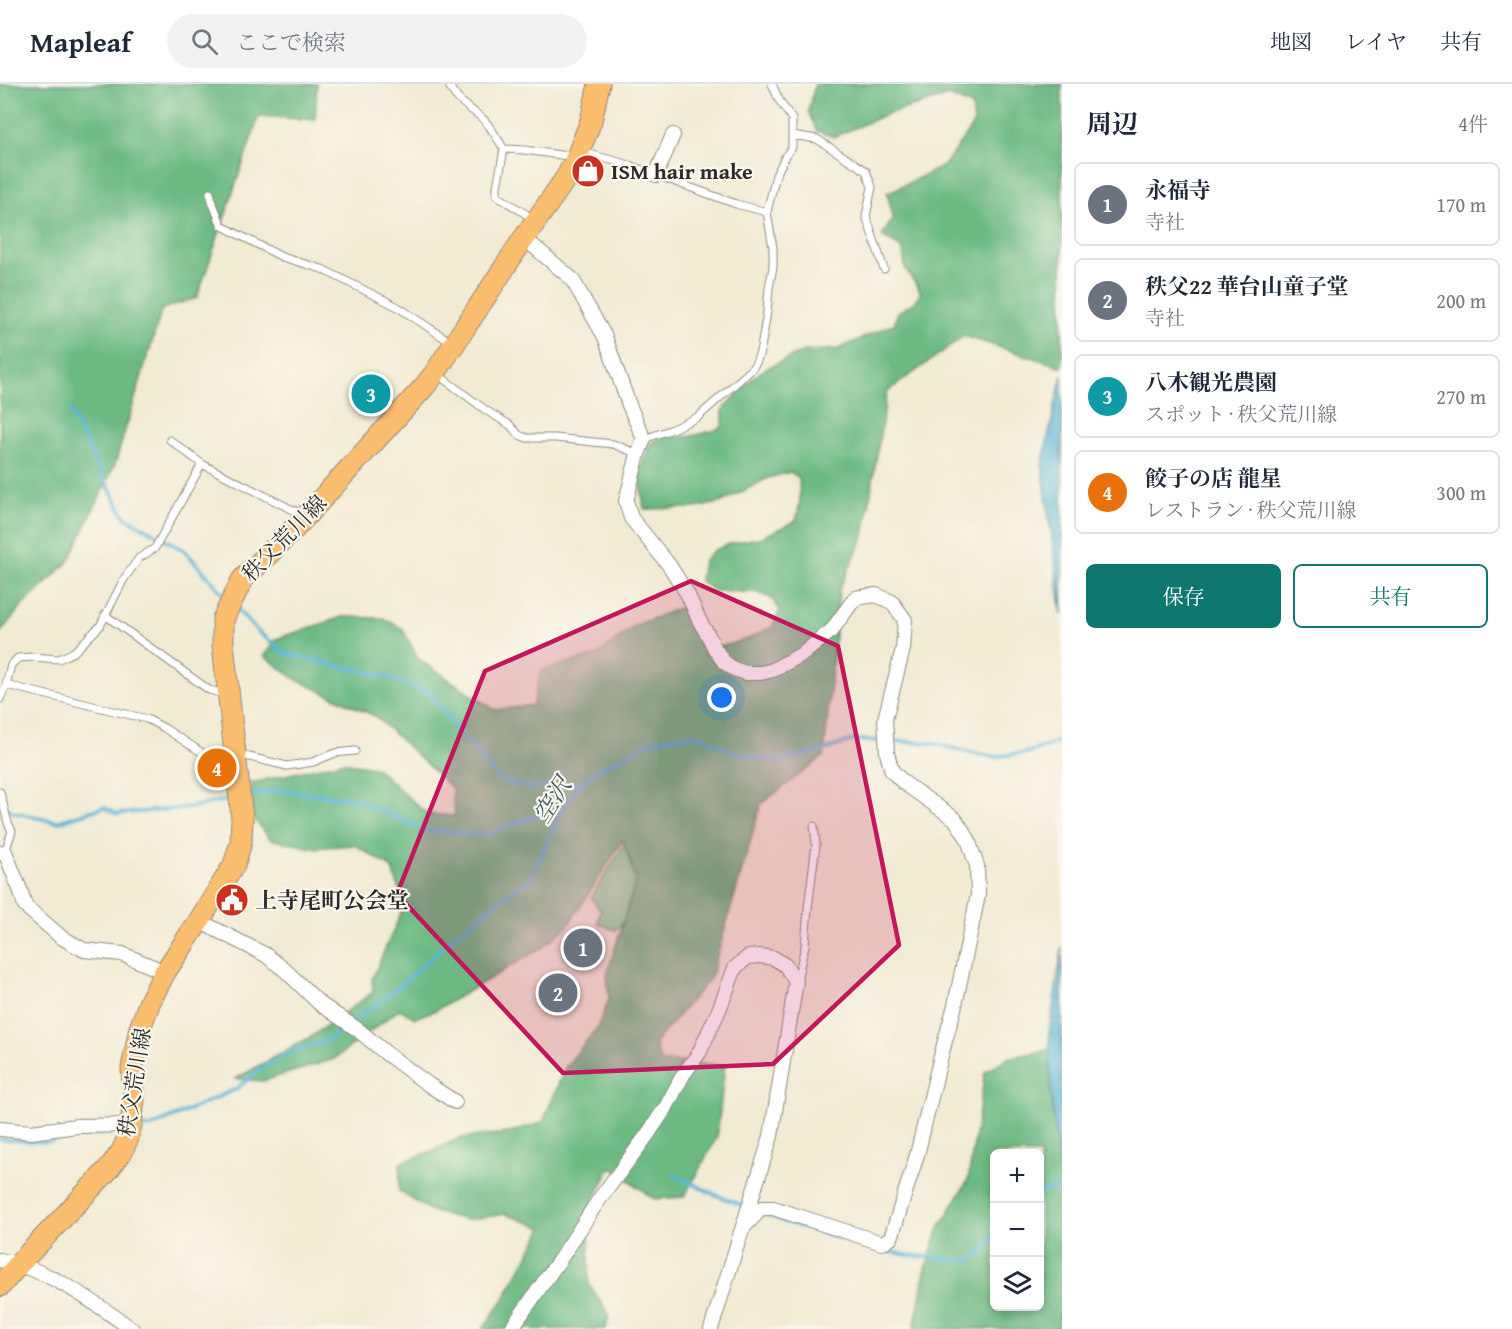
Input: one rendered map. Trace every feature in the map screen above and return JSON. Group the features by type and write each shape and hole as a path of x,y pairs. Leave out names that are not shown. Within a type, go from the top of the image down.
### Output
{"main road":[{"name":"秩父荒川線","path":"0,1286 10,1262 106,1172 121,1153 130,1129 134,1099 132,1068 140,1028 150,1000 165,972 234,865 241,842 242,818 223,644 223,619 242,580 306,516 435,373 566,178 591,121 599,84"}],"street":[{"path":"656,175 674,135"},
{"path":"530,230 572,279 605,337 629,405 644,439 626,501 631,518 669,565 724,662 746,673 773,670 804,653 831,630 855,598 876,595 892,602 905,620 903,649 885,719 887,753 892,771 904,783 955,819 968,839 977,866 978,895 955,1005 917,1155 891,1238 882,1243 772,1208 762,1208 743,1228"},
{"path":"2,853 21,892 25,906 61,937 84,950 122,954 165,972"},
{"path":"199,921 266,955 320,1004 455,1102"},
{"path":"511,1329 598,1201 666,1107 699,1053 735,968 748,957 774,958 786,966 796,982 771,1136 711,1329"},
{"path":"0,1129 31,1132 77,1126 130,1129"},
{"path":"10,1262 72,1289 132,1329"}],"lane":[{"path":"449,84 449,88 456,96 486,122 504,149 496,187 497,196 526,214 530,230"},
{"path":"644,439 698,417 758,362 773,267 773,248 767,212 776,174 792,147 792,119 779,100 772,84"},
{"path":"792,135 817,138 866,171 872,187 866,216 884,269"},
{"path":"504,149 568,156 578,155 626,164 736,204 767,212"},
{"path":"210,193 222,226 282,257 322,270 398,307 454,344"},
{"path":"435,373 510,425 519,435 527,438 555,438 613,444 638,454"},
{"path":"170,440 202,464 306,516"},
{"path":"0,699 11,665 18,658 59,659 74,652 100,626 124,579 139,558 155,548 202,464"},
{"path":"105,615 209,690 230,696"},
{"path":"6,685 147,719 218,763 235,758 288,766 313,762 335,753 355,751"},
{"path":"0,792 12,831 2,853"},
{"path":"796,982 805,946 816,844 814,826"}],"highlighted area":[{"path":"691,581 838,646 899,945 773,1064 563,1073 397,894 485,671"}],"green space":[{"path":"0,84 317,84 315,120 259,116 197,298 162,309 115,464 69,561 21,607 0,633"},
{"path":"815,84 1062,84 1062,367 964,336 887,392 864,536 839,590 824,756 761,804 711,977 655,1043 660,1061 725,1065 717,1137 684,1197 654,1199 611,1167 589,1208 589,1284 609,1314 606,1329 482,1329 502,1302 543,1228 505,1214 466,1220 431,1211 399,1191 400,1163 460,1138 508,1133 543,1122 565,1068 597,1028 609,1000 607,974 636,880 623,840 568,926 542,948 436,1010 415,1018 400,1009 334,1059 263,1081 235,1079 312,1036 373,992 372,979 405,904 391,867 355,845 312,848 270,839 252,816 251,783 342,762 375,767 427,814 455,816 452,788 375,716 297,680 264,656 276,639 342,617 383,618 403,629 418,659 495,710 533,705 541,670 597,655 634,626 684,606 711,649 748,639 772,627 780,610 771,598 756,592 714,591 700,581 703,561 713,551 729,544 762,537 796,521 800,502 799,478 790,472 768,478 720,503 694,508 644,509 639,472 650,444 660,438 691,436 723,426 723,409 765,369 804,351 838,349 894,324 898,312 913,303 921,292 905,268 903,249 882,236 893,218 887,193 944,166 974,123 972,106 949,96 887,114 834,137 817,131 808,112"},
{"path":"662,812 632,916 615,930 597,923 601,910 591,898 632,832"},
{"path":"1050,1050 1051,1093 1062,1190 1062,1303 1058,1329 914,1329 925,1271 938,1230 968,1180 985,1072 1007,1058"}],"water":[{"path":"1062,374 1062,615 1042,465"},
{"path":"1062,948 1062,1190 1051,1093 1049,1033"}],"waterway":[{"path":"70,411 125,517 184,550 227,598"},
{"path":"236,608 258,632 287,654 385,676 432,694 456,729 500,780 531,788 581,784"},
{"name":"空沢","path":"353,1021 395,990 501,899 532,877 562,809 581,784 597,770 651,742 667,738 698,735 737,754 778,761 828,749 853,740 883,741"},
{"name":"空沢","path":"890,741 932,743 995,757 1030,752 1062,740"},
{"path":"245,796 279,790 355,799 424,830 487,835 515,823 561,809"},
{"path":"3,807 14,812 57,822 104,807 117,814 186,808 232,799"},
{"name":"空沢","path":"138,1128 151,1127 236,1089 258,1071 285,1055 328,1040 347,1026"},
{"path":"0,1139 43,1142 109,1132"},
{"path":"674,1175 747,1207"},
{"path":"1044,1192 1062,1186"},
{"path":"763,1213 870,1247 906,1255 971,1261 990,1242"}],"place":[{"name":"ISM hair make","path":"588,171"},
{"name":"八木観光農園","path":"371,394"},
{"name":"餃子の店 龍星","path":"217,768"},
{"name":"上寺尾町公会堂","path":"232,900"},
{"name":"永福寺","path":"583,948"},
{"name":"秩父22 華台山童子堂","path":"558,993"}]}
